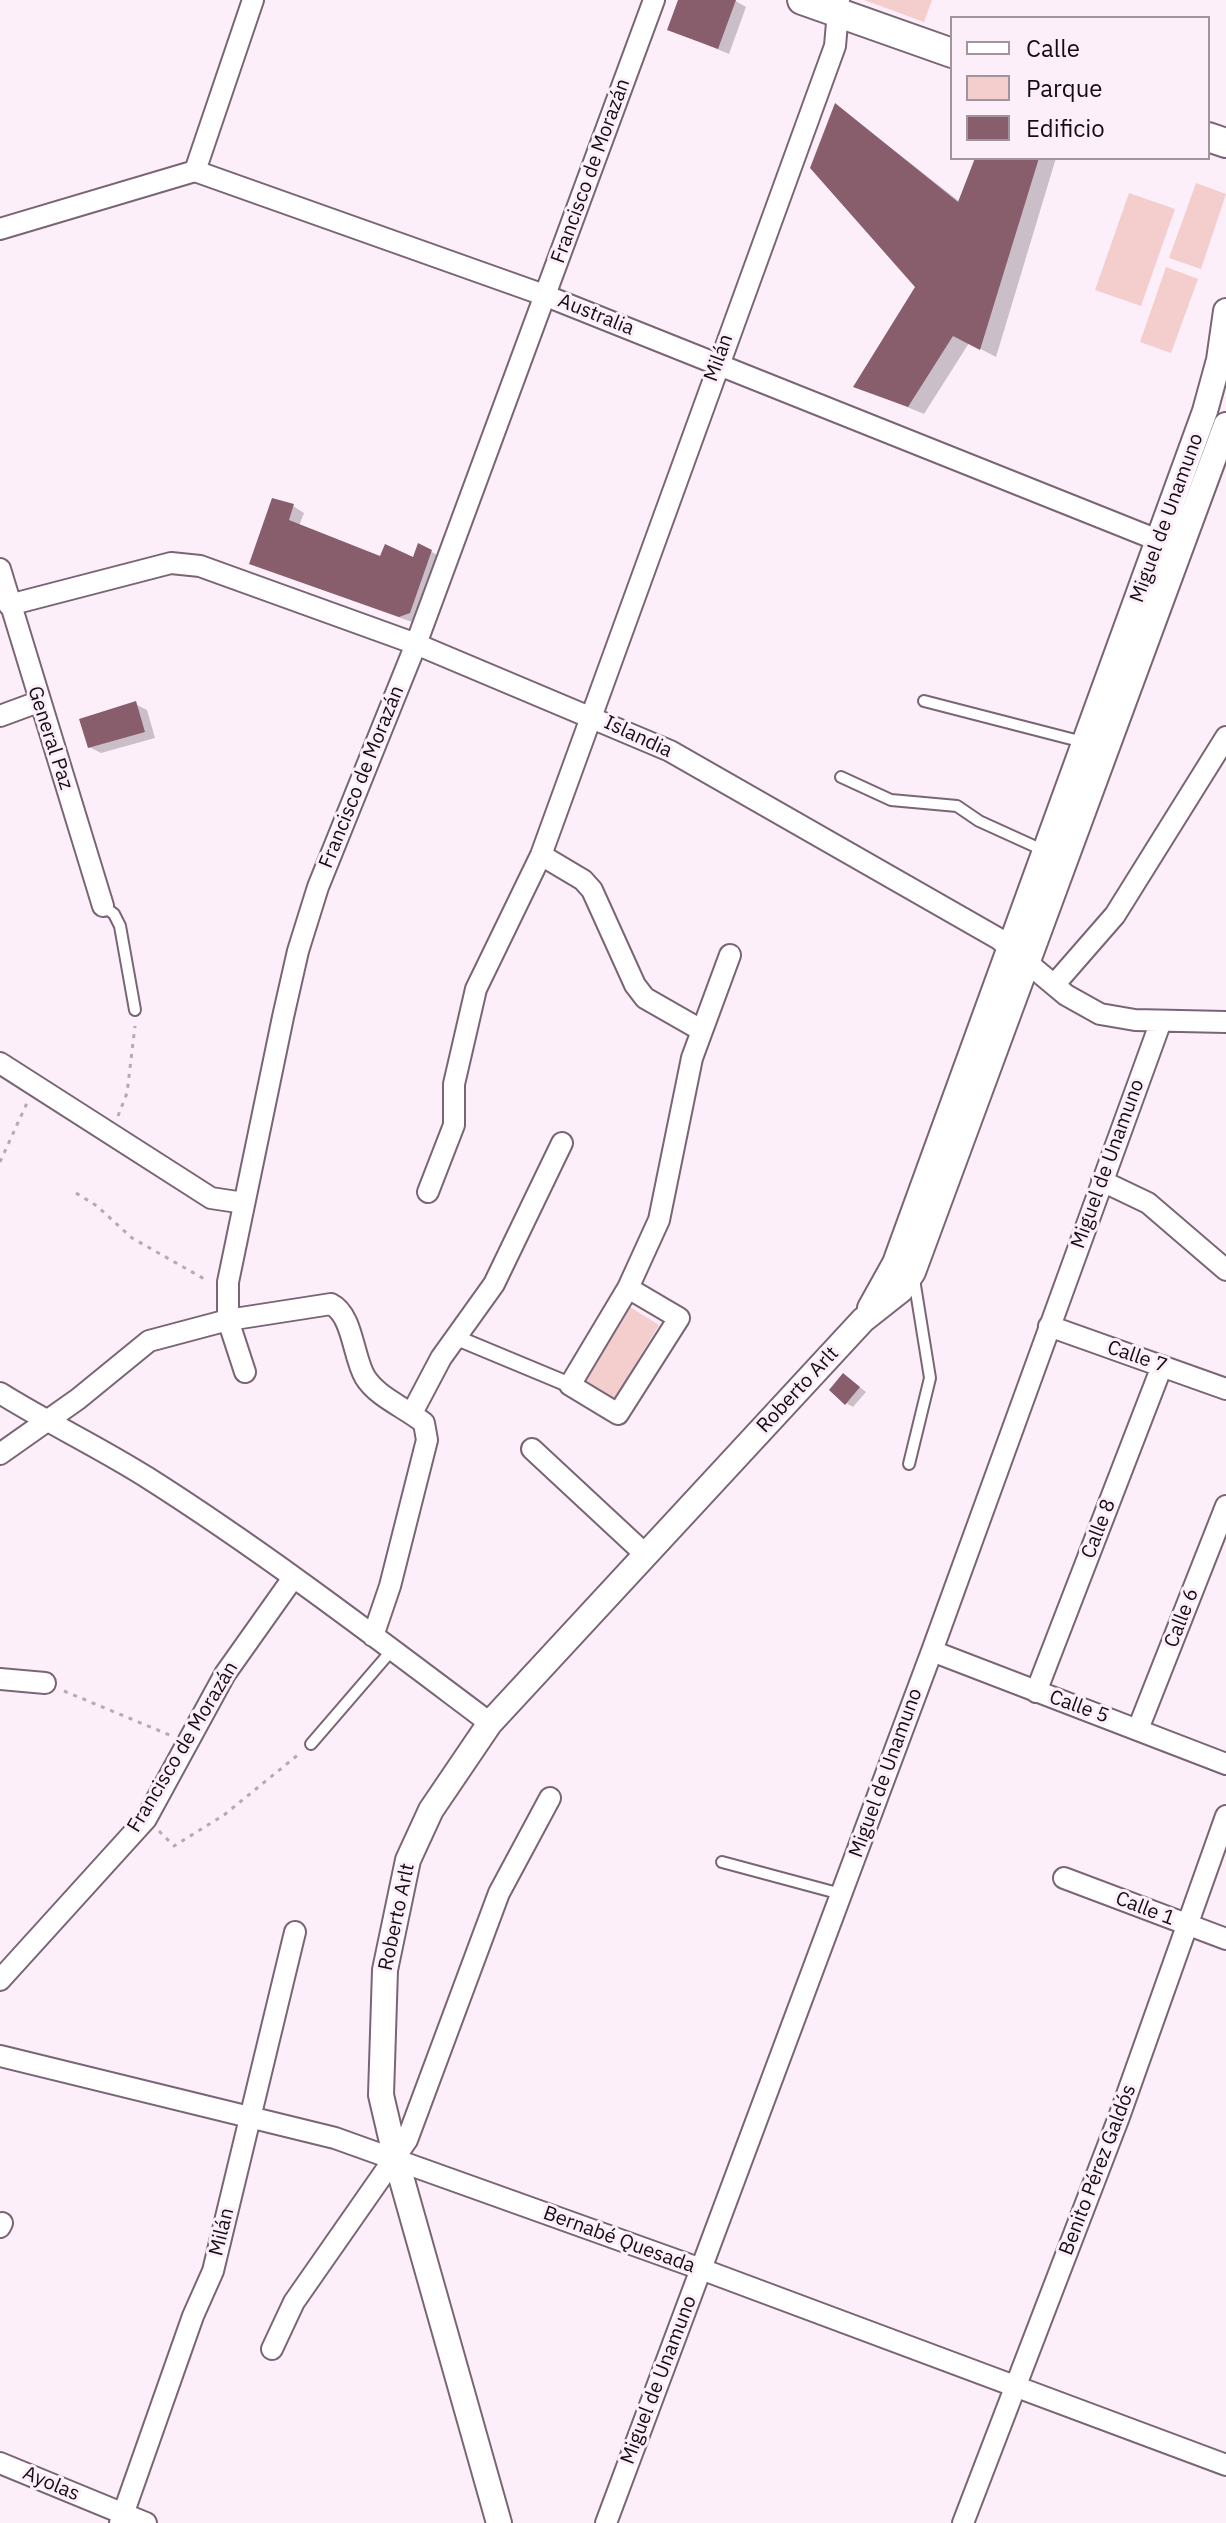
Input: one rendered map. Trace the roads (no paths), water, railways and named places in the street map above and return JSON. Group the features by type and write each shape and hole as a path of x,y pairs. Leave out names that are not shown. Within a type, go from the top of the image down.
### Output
{"main road":[{"path":"802,0 839,8 950,52"}],"street":[{"path":"0,229 195,171 253,0"},
{"name":"Francisco de Morazán","path":"245,1372 228,1320 227,1288 298,951 350,804 416,644 654,0"},
{"name":"Milán","path":"428,1192 454,1125 454,1084 476,989 541,855 717,363 835,46 839,8"},
{"name":"Australia","path":"195,171 544,295 1169,545"},
{"name":"Miguel de Unamuno","path":"1018,954 1169,545 1214,385 1226,311"},
{"name":"Miguel de Unamuno","path":"1018,954 1045,851 1085,742 1169,545 1226,425"},
{"name":"Islandia","path":"9,605 163,565 189,563 416,644 670,751 1018,954 1054,985 1100,1014 1161,1021 1200,1018 1226,1022"},
{"name":"General Paz","path":"0,569 38,702 103,906"},
{"path":"0,716 38,702"},
{"path":"1054,985 1115,915 1226,737"},
{"path":"541,855 583,880 592,890 628,975 645,998 701,1030"},
{"name":"Roberto Arlt","path":"499,2523 396,2159 381,2095 379,2067 385,1970 399,1891 408,1860 431,1810 490,1723 863,1320 901,1290 913,1272 1018,954"},
{"name":"Roberto Arlt","path":"863,1320 895,1263 1018,954"},
{"path":"570,1385 628,1288 659,1220 701,1030 730,955"},
{"name":"Miguel de Unamuno","path":"606,2523 932,1651 1161,1021"},
{"path":"0,1063 211,1198 244,1203"},
{"path":"412,1413 441,1358 494,1284 562,1143"},
{"path":"1102,1181 1148,1203 1226,1270"},
{"path":"457,1338 570,1385 618,1414 679,1318 628,1288"},
{"path":"0,1454 149,1341 228,1320 322,1304 337,1306 371,1386 424,1423 427,1440 390,1586 373,1636"},
{"name":"Calle 7","path":"1049,1326 1226,1389"},
{"name":"Calle 8","path":"1036,1692 1162,1366"},
{"path":"0,1393 44,1422 148,1478 293,1578 490,1723"},
{"path":"532,1449 646,1555"},
{"name":"Calle 6","path":"1138,1729 1226,1506"},
{"name":"Francisco de Morazán","path":"0,1980 146,1819 225,1674 293,1578"},
{"name":"Calle 5","path":"932,1651 1226,1764"},
{"path":"0,1679 45,1683"},
{"path":"272,2349 294,2302 407,2140 499,1893 550,1798"},
{"name":"Benito Pérez Galdós","path":"963,2523 1119,2117 1226,1816"},
{"name":"Calle 1","path":"1064,1878 1226,1939"},
{"name":"Milán","path":"122,2519 193,2316 213,2271 295,1932"},
{"name":"Bernabé Quesada","path":"0,2056 250,2115 396,2159 1226,2465"},
{"name":"Ayolas","path":"0,2463 122,2519 146,2523"}],"lane":[{"path":"924,701 1085,742"},
{"path":"841,777 891,800 957,806 979,821 1045,851"},
{"path":"103,906 114,914 120,926 135,1010"},
{"path":"909,1464 930,1378 913,1272"},
{"path":"311,1744 392,1650"},
{"path":"722,1862 841,1894"}]}
